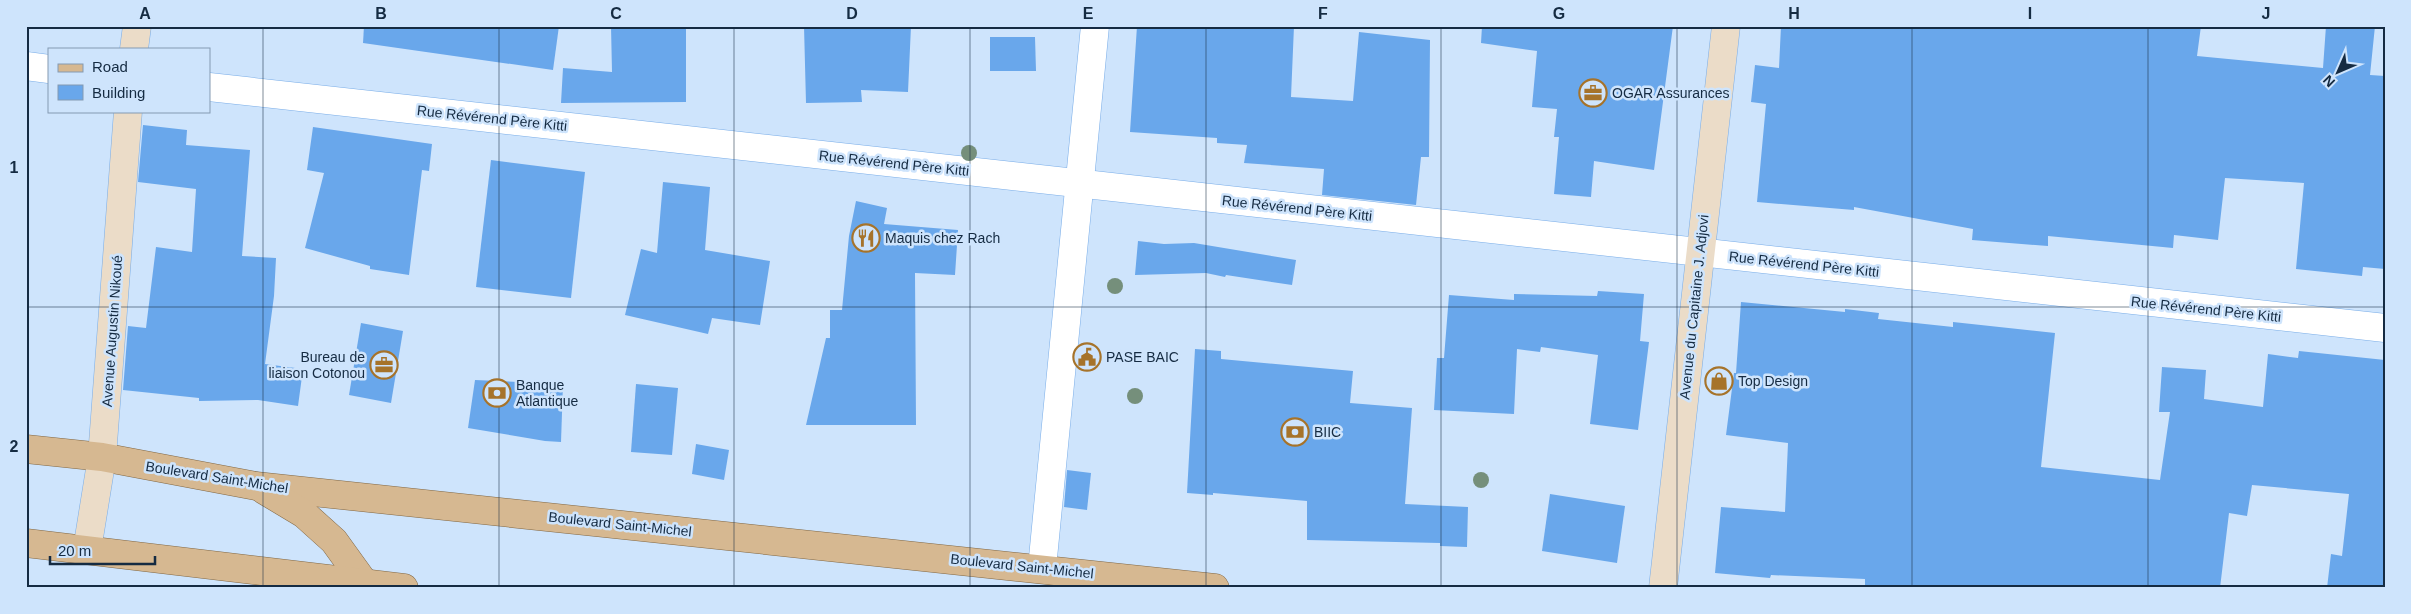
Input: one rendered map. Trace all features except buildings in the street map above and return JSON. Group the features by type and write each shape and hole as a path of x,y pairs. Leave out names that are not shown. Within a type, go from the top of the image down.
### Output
{"main road":[{"name":"Boulevard Saint-Michel","path":"26,449 102,457 256,486 1042,568 1215,588"},
{"path":"256,486 304,514 334,541 364,586"},
{"path":"26,543 222,564 364,586 404,588"},
{"path":"222,564 242,588"}],"street":[{"path":"134,48 137,26"},
{"path":"1042,568 1095,26"},
{"name":"Avenue du Capitaine J. Adjovi","path":"1663,588 1726,26"},
{"path":"26,66 48,69"},
{"name":"Rue Révérend Père Kitti","path":"210,87 2385,328"},
{"name":"Avenue Augustin Nikoué","path":"86,550 102,457 128,112"}],"place":[{"name":"OGAR Assurances","path":"1593,93"},
{"name":"Maquis chez Rach","path":"866,238"},
{"name":"PASE BAIC","path":"1087,357"},
{"name":"Bureau de liaison Cotonou","path":"384,365"},
{"name":"Top Design","path":"1719,381"},
{"name":"Banque Atlantique","path":"497,393"},
{"name":"BIIC","path":"1295,432"}]}
